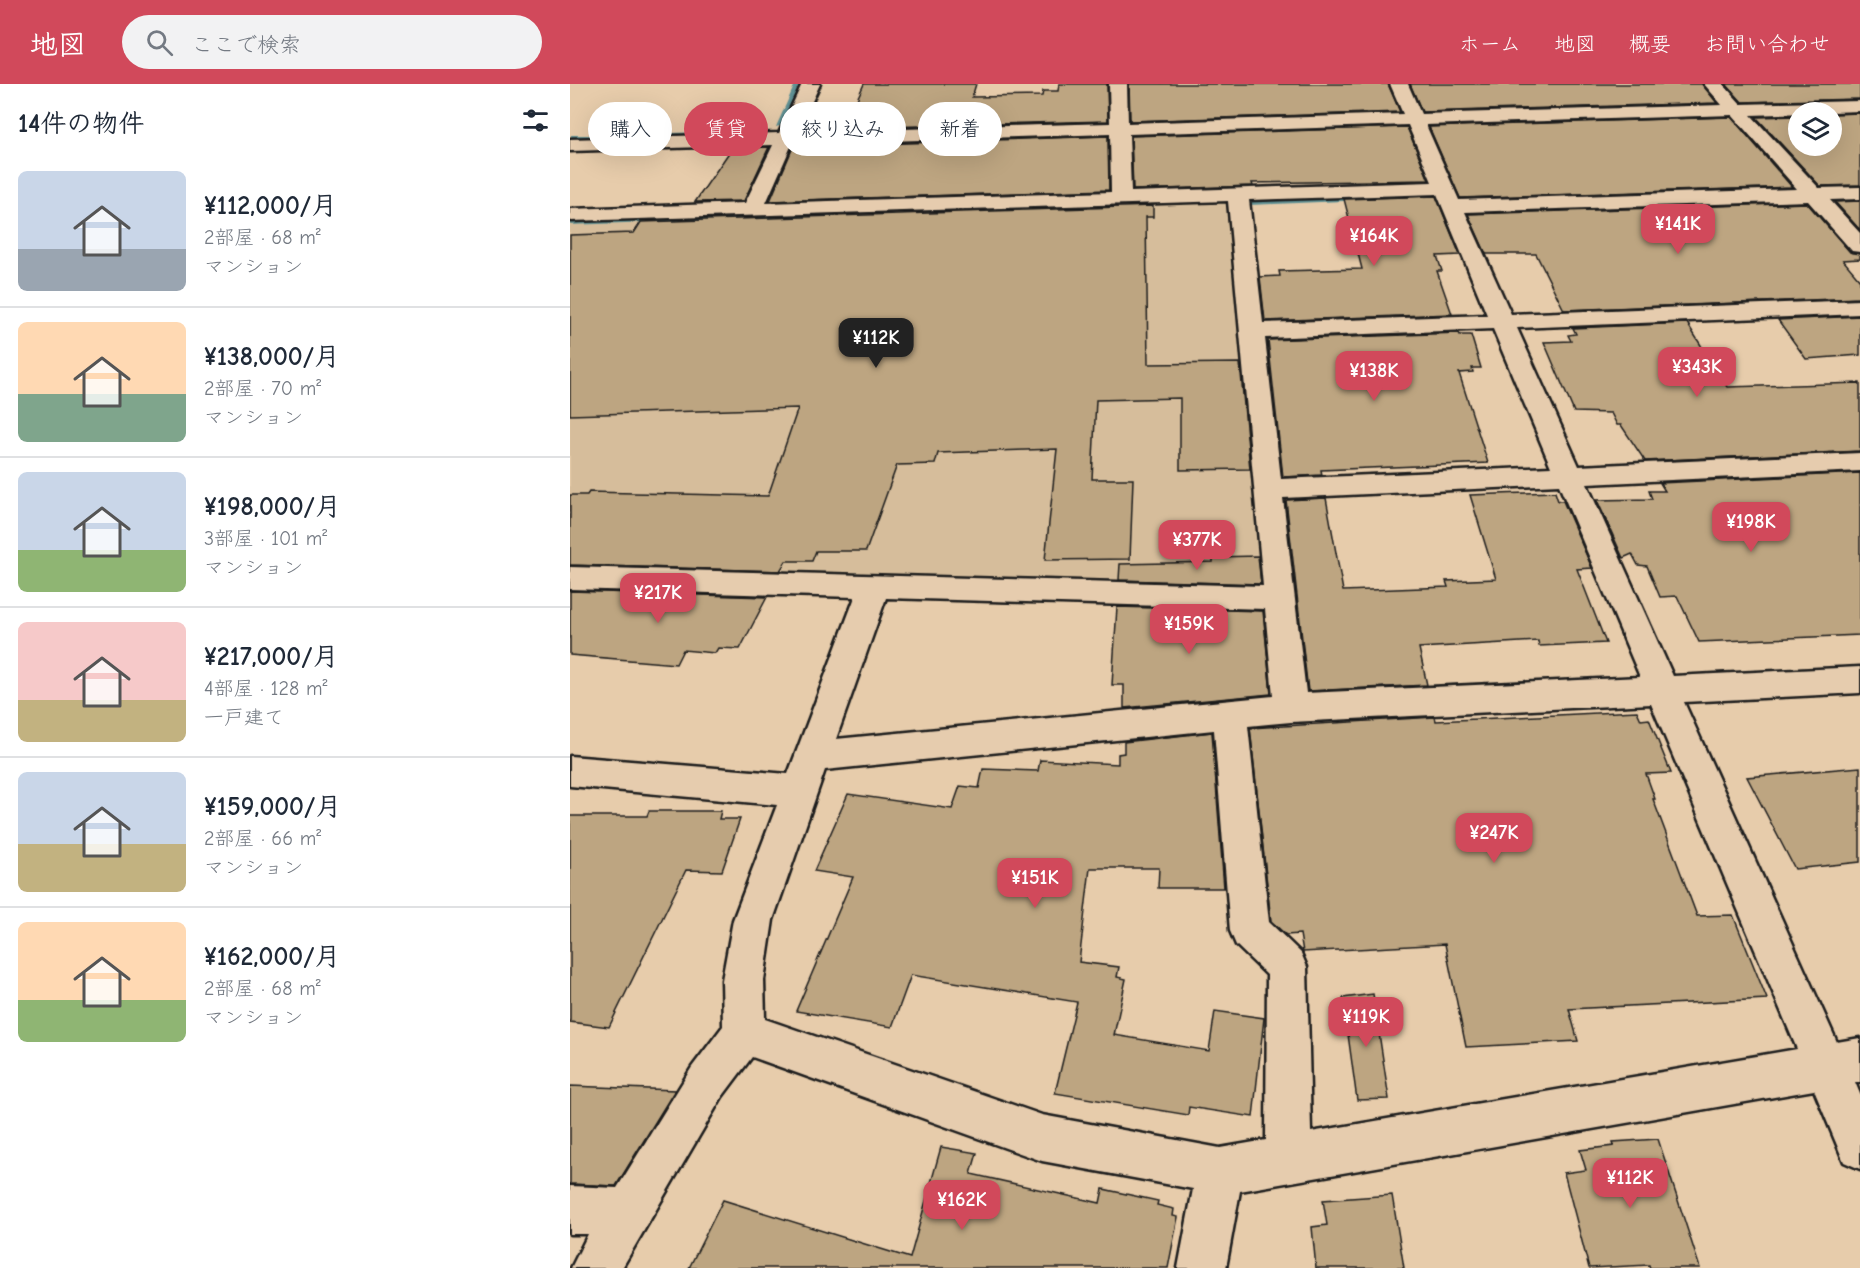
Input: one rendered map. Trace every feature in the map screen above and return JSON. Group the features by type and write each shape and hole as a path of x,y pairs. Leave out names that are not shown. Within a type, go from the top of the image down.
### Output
{"street":[{"path":"802,102 811,84"},
{"path":"1118,84 1121,198"},
{"path":"1399,84 1662,690 1843,1063 1860,1146"},
{"path":"1713,84 1860,246"},
{"path":"906,135 1860,106"},
{"path":"570,145 780,139"},
{"path":"752,210 780,150"},
{"path":"570,215 1238,194 1448,197 1860,193"},
{"path":"1238,194 1291,708"},
{"path":"1252,331 1860,308"},
{"path":"1269,489 1860,462"},
{"path":"570,578 1280,598"},
{"path":"595,1268 626,1212 707,1082 744,1033 743,980 753,920 875,585"},
{"path":"570,771 807,774 1230,714 1291,708 1860,680"},
{"path":"1230,714 1250,931 1287,966 1288,1160"},
{"path":"744,1033 1042,1138 1220,1172 1843,1063"},
{"path":"1202,1268 1220,1172"},
{"path":"570,1210 626,1212"}],"shaded area":[{"path":"1231,200 1264,584 1255,593 570,569 570,222"}],"building":[{"path":"864,84 976,84 972,97 1042,96 1043,91 1058,91 1059,84 1107,84 1108,121 1002,124 1002,102 918,102 918,126 906,126 906,102 856,102"},
{"path":"1129,84 1388,84 1400,112 1130,121"},
{"path":"1410,84 1702,84 1717,103 1422,112"},
{"path":"1726,84 1860,84 1860,99 1742,102"},
{"path":"1860,113 1860,185 1820,186 1792,156 1842,156 1842,114"},
{"path":"1788,116 1788,152 1756,117"},
{"path":"1731,117 1792,187 1460,198 1429,127"},
{"path":"1407,127 1429,180 1252,183 1253,186 1133,190 1131,136"},
{"path":"1108,136 1109,190 770,201 789,156 906,156 906,143 918,143 918,156 1002,156 1002,140"},
{"path":"727,156 765,156 744,201 695,202"},
{"path":"1436,196 1460,255 1437,256 1442,271 1437,271 1452,314 1265,321 1260,277 1280,276 1279,271 1362,269 1344,199"},
{"path":"1860,201 1860,230 1835,202"},
{"path":"1807,203 1850,252 1860,254 1860,259 1843,260 1860,280 1860,298 1564,310 1536,254 1486,254 1468,214"},
{"path":"1153,206 1153,217 1146,217 1148,364 1240,363 1250,469 1180,470 1180,398 1096,400 1092,479 1133,479 1130,559 1045,560 1057,449 938,453 935,464 897,465 866,551 816,551 812,561 786,561 780,571 570,565 570,495 587,495 589,492 768,496 798,408 570,415 570,235 634,233 641,222"},
{"path":"1860,316 1860,355 1806,359 1778,320"},
{"path":"1687,323 1727,387 1860,383 1860,451 1645,461 1621,425 1617,425 1611,413 1574,412 1544,342 1571,341 1568,335 1576,334 1573,328"},
{"path":"1459,333 1460,335 1471,335 1481,368 1472,368 1473,372 1459,373 1488,463 1321,470 1322,475 1283,477 1268,340"},
{"path":"1860,473 1860,635 1699,642 1677,596 1660,597 1647,566 1638,565 1632,554 1623,558 1597,500 1652,499 1649,491 1665,491 1660,483"},
{"path":"1555,492 1558,501 1563,501 1592,568 1577,569 1606,643 1539,646 1538,641 1419,648 1427,685 1308,691 1286,500 1326,498 1343,591 1448,587 1446,581 1496,579 1470,495"},
{"path":"1258,556 1261,584 1119,580 1120,564 1213,562 1213,557"},
{"path":"570,591 767,597 740,649 718,648 715,653 683,650 676,664 570,655"},
{"path":"1117,607 1263,611 1271,694 1124,708 1124,685 1112,685"},
{"path":"1637,711 1641,720 1649,719 1671,773 1646,774 1655,799 1653,799 1697,916 1733,915 1767,999 1569,1009 1578,1041 1466,1047 1445,944 1303,952 1300,934 1286,935 1271,921 1250,728 1435,717 1436,721"},
{"path":"1212,732 1224,888 1158,888 1159,868 1090,868 1079,962 1119,967 1117,977 1126,979 1114,1035 1209,1051 1215,1011 1264,1018 1253,1117 1189,1107 1188,1115 1055,1093 1077,1002 911,975 892,1027 796,1011 853,877 814,871 848,794 952,809 960,786 979,788 983,769 1038,771 1040,760 1118,764 1118,754 1124,753 1124,742"},
{"path":"1860,767 1860,862 1795,869 1747,777"},
{"path":"649,811 721,811 719,819 740,819 722,871 686,870 609,1027 570,1022 570,816 647,816"},
{"path":"1373,994 1389,1099 1357,1100 1343,998"},
{"path":"570,1086 675,1090 616,1186 570,1184"},
{"path":"1658,1139 1700,1268 1650,1268 1649,1265 1589,1268 1564,1173 1586,1170 1580,1150 1614,1146 1613,1142"},
{"path":"941,1147 977,1153 971,1174 1100,1203 1103,1189 1158,1201 1157,1205 1174,1209 1173,1216 1178,1217 1168,1268 689,1268 723,1200 910,1258"},
{"path":"1392,1195 1404,1268 1316,1268 1312,1227 1327,1225 1323,1200"}],"waterway":[{"path":"779,125 799,84"},
{"path":"672,135 684,135"},
{"path":"574,137 588,137"},
{"path":"748,192 760,167"},
{"path":"1377,198 1432,196"},
{"path":"1249,202 1341,199"},
{"path":"570,222 852,212"}]}
